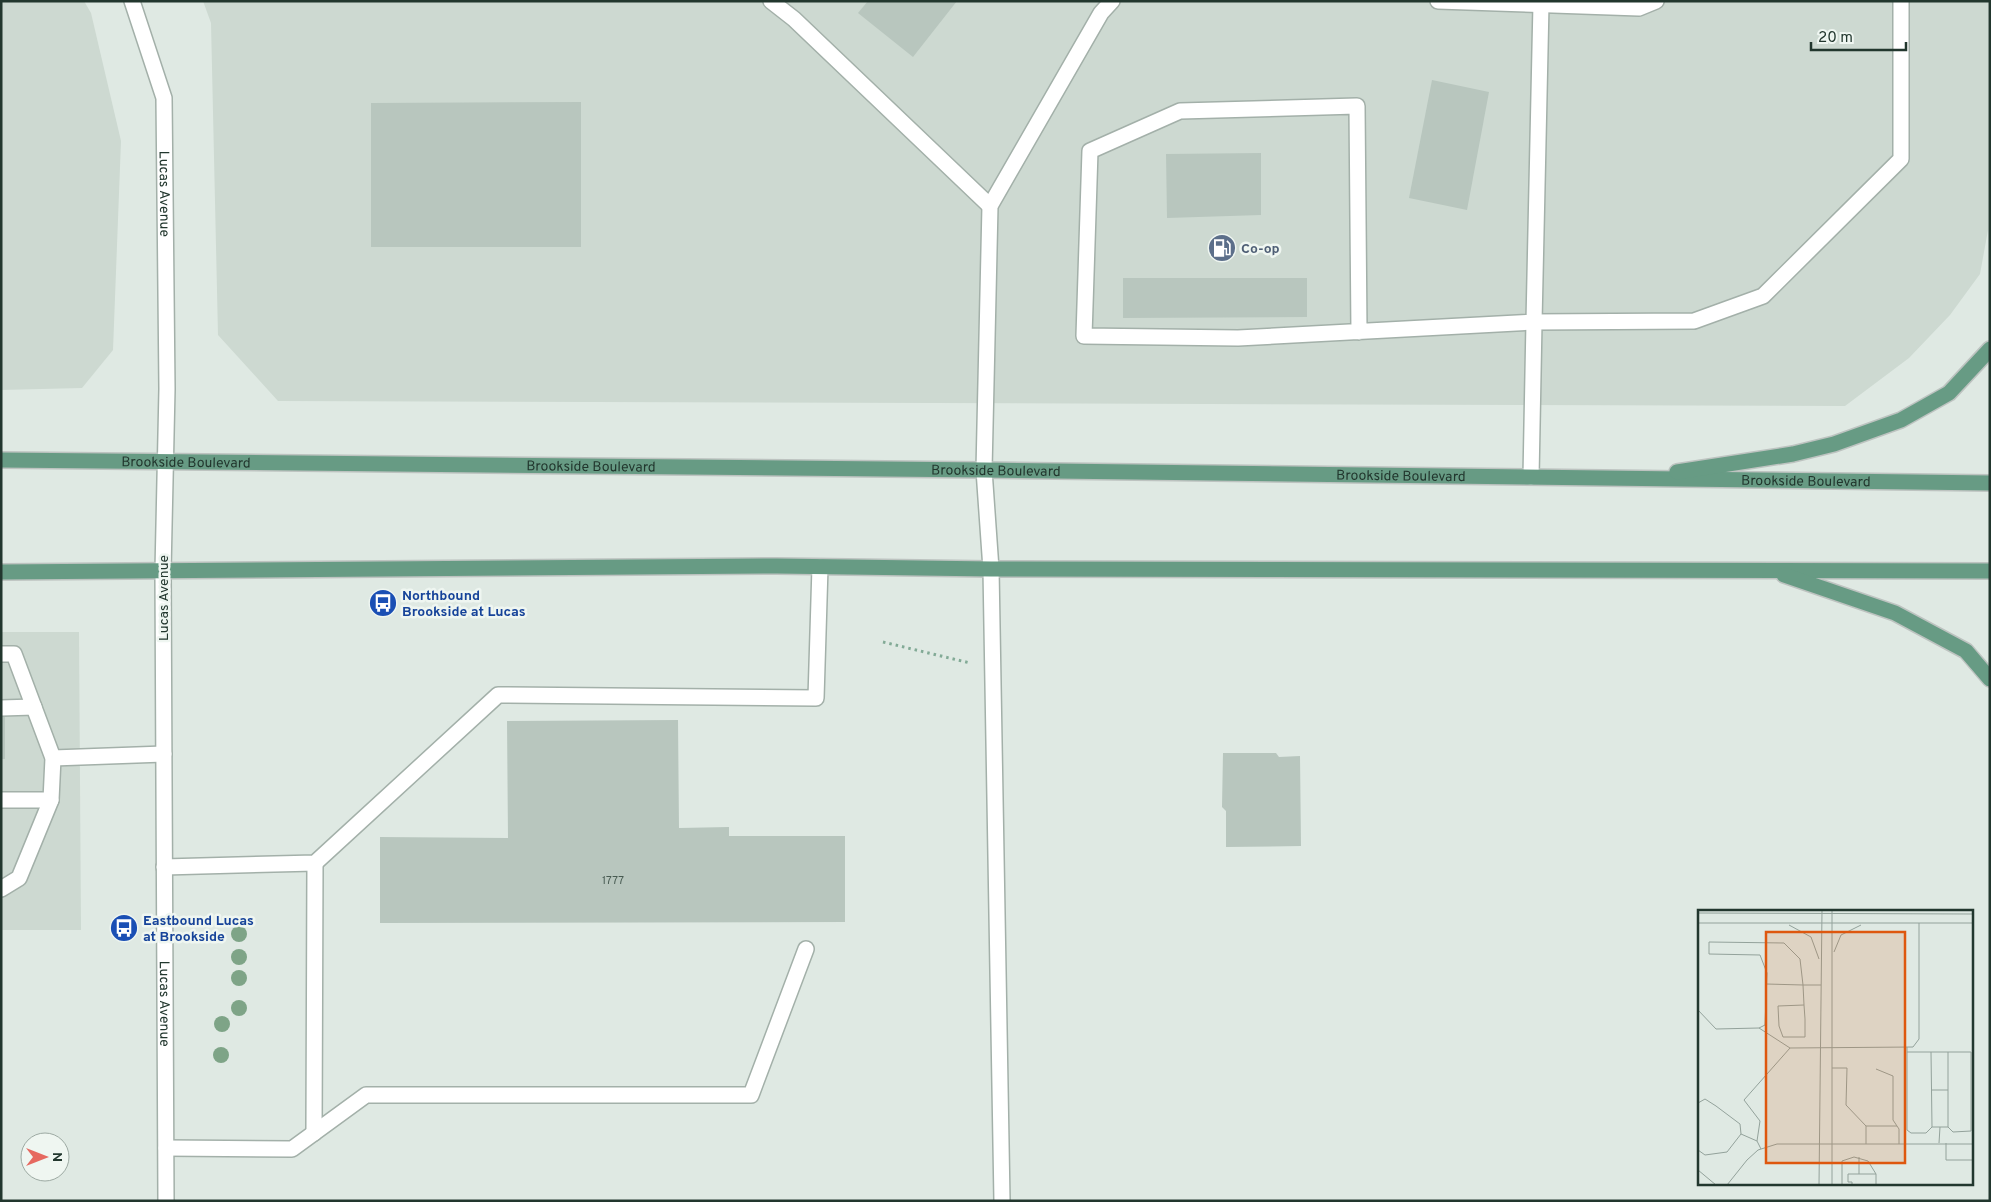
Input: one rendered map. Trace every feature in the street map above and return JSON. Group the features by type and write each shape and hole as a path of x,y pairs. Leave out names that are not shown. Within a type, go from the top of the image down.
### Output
{"main road":[{"path":"1634,479 1793,454 1834,444 1871,431 1901,420 1949,392 1990,349"},
{"name":"Brookside Boulevard","path":"1,460 1990,483"},
{"path":"1,572 820,567 1990,571"},
{"path":"1771,570 1895,613 1966,651 1990,679"}],"street":[{"name":"Lucas Avenue","path":"132,1 164,98 167,389 163,571 166,1201"},
{"path":"771,1 794,19 990,206"},
{"path":"1002,1201 991,569 984,470 990,206 1101,13 1112,1"},
{"path":"1438,1 1639,8 1656,1"},
{"path":"1359,332 1357,106 1180,112 1090,151 1084,336 1238,338 1359,332 1534,322 1694,321 1763,296 1901,159 1901,1"},
{"path":"1531,477 1541,4"},
{"path":"164,867 315,863 498,695 816,698 820,567"},
{"path":"1,654 14,654 53,758 51,800 18,878 1,889"},
{"path":"1,708 34,707"},
{"path":"53,758 164,754"},
{"path":"1,800 51,800"},
{"path":"314,1133 315,863"},
{"path":"166,1148 292,1149 366,1095 751,1095 806,949"}],"path":[{"path":"883,642 993,668"}],"shaded area":[{"path":"1,1 84,1 91,13 121,141 113,350 82,388 1,390"},
{"path":"203,1 1988,1 1988,230 1980,274 1950,315 1909,358 1845,406 278,401 218,335 211,23"},
{"path":"1,632 79,632 81,930 1,930"}],"building":[{"path":"868,1 957,1 913,57 858,13"},
{"path":"1432,80 1489,92 1467,210 1409,198"},
{"path":"581,102 581,247 371,247 371,103"},
{"path":"1261,153 1261,215 1167,218 1166,154"},
{"path":"1123,278 1307,278 1307,317 1123,318"},
{"path":"1,714 5,714 5,759 1,759"},
{"path":"678,720 679,828 729,827 729,836 845,836 845,922 380,923 380,837 508,838 507,721"},
{"path":"1223,753 1276,753 1279,757 1300,756 1301,846 1226,847 1226,811 1222,807"}],"place":[{"name":"Co-op","path":"1222,248"},
{"name":"Northbound Brookside at Lucas","path":"383,603"},
{"name":"Eastbound Lucas at Brookside","path":"124,928"}]}
